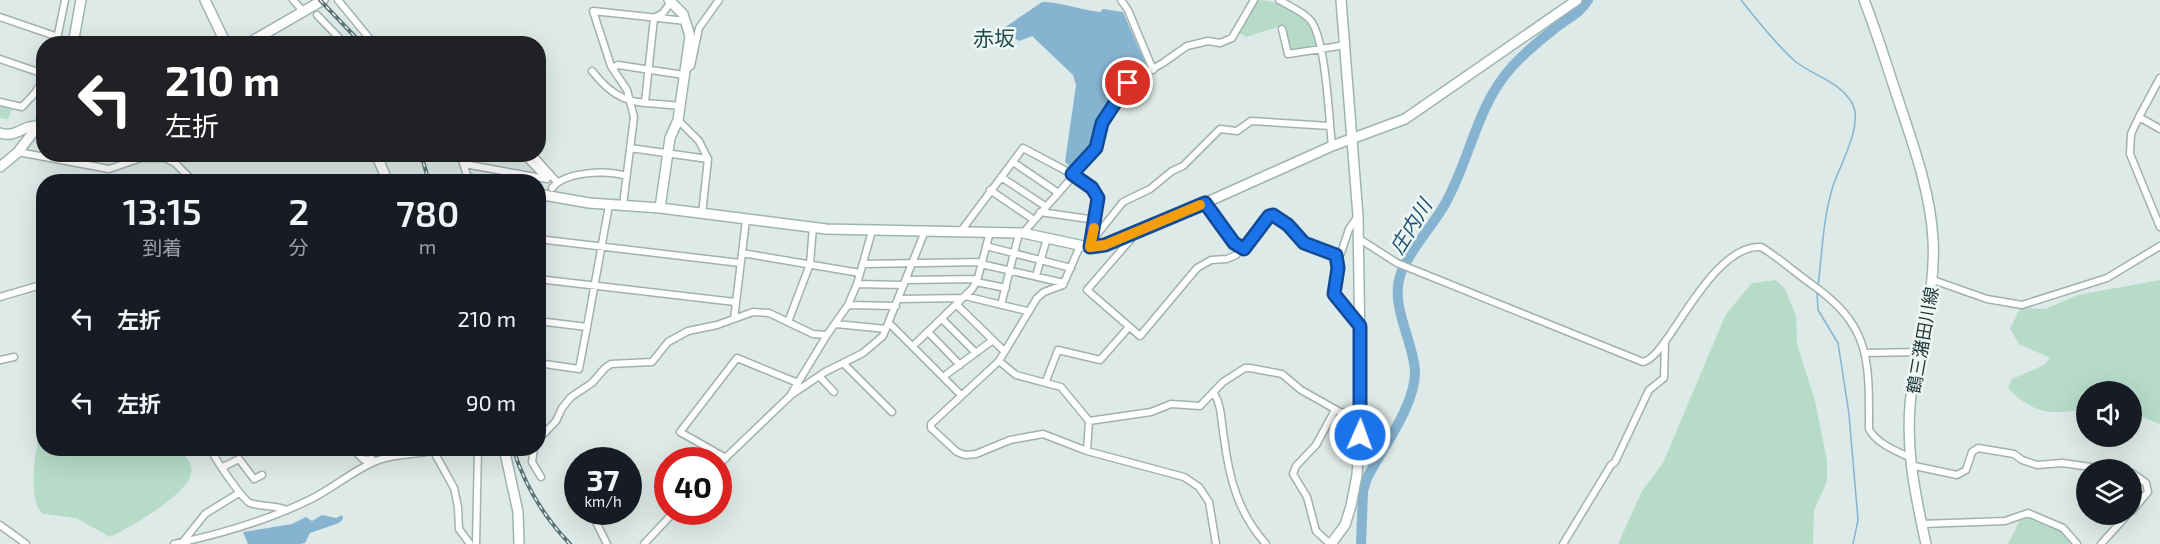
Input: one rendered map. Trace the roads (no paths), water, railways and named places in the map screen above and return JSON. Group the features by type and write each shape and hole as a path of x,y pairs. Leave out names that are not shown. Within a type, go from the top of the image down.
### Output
{"street":[{"path":"58,36 65,0"},
{"path":"74,36 81,0"},
{"path":"205,0 222,36"},
{"path":"293,0 303,11"},
{"path":"261,36 323,0"},
{"path":"338,0 367,36"},
{"path":"685,73 691,66 699,28 719,0"},
{"path":"1121,0 1128,10 1153,70"},
{"path":"1001,305 1021,233 1096,148 1102,123 1120,92 1128,83 1153,70 1187,46 1208,41 1220,43 1232,38 1254,0"},
{"path":"1279,0 1310,20 1320,48 1332,146"},
{"path":"1335,410 1316,445 1293,470 1307,497 1316,531 1330,544 1345,525 1351,506 1357,474 1361,416 1358,216 1341,0"},
{"path":"546,193 552,192 609,205 660,208 813,227 872,231 1021,233 1080,246 1105,245 1332,146 1405,119 1577,0"},
{"name":"鶴三潴田川線","path":"1864,0 1880,40 1923,178 1933,240 1933,280 1929,312 1910,410 1910,461 1926,544"},
{"path":"654,18 663,13 670,1 687,21 690,36 678,120 667,153 660,208"},
{"path":"623,205 634,117 631,101 612,68 593,11 687,21"},
{"path":"317,15 337,36"},
{"path":"0,17 47,36"},
{"path":"645,102 654,18"},
{"path":"1282,28 1288,54 1346,45"},
{"path":"0,59 36,73"},
{"path":"612,68 618,66 685,73"},
{"path":"592,71 614,96 631,101 680,106"},
{"path":"2160,78 2131,134 2130,154 2160,227"},
{"path":"0,102 17,108 27,105 36,90"},
{"path":"613,104 614,96"},
{"path":"2139,117 2160,129"},
{"path":"678,120 699,141 708,159 702,214"},
{"path":"1091,244 1123,202 1150,189 1172,171 1184,166 1220,129 1237,131 1251,121 1330,126"},
{"path":"0,133 11,135 26,127 36,130"},
{"path":"0,168 36,134"},
{"path":"630,148 708,159"},
{"path":"961,231 1023,148 1072,174 1096,192 1098,205 1091,244"},
{"path":"18,152 36,156"},
{"path":"69,162 109,170 130,162"},
{"path":"172,162 186,174"},
{"path":"532,162 543,174"},
{"path":"534,162 557,182"},
{"path":"1013,162 1057,192"},
{"path":"467,174 464,164 519,174"},
{"path":"552,192 557,182 598,171 626,176"},
{"path":"1001,177 1045,206"},
{"path":"547,179 552,192"},
{"path":"990,190 1034,220"},
{"path":"1205,203 1234,243 1244,249"},
{"path":"546,364 579,369 609,205"},
{"path":"1040,212 1095,220"},
{"path":"1131,234 1131,239 1087,290 1140,336 1197,268 1210,260 1227,260 1244,249 1269,216 1273,215 1288,225 1304,243 1336,255 1341,253 1349,229 1358,216"},
{"path":"734,319 746,220"},
{"path":"788,322 810,264 813,227"},
{"path":"791,395 848,305 857,284 872,231"},
{"path":"732,452 791,395 819,376 874,345 888,326 925,231"},
{"path":"913,346 957,305 977,280 990,232"},
{"path":"1036,276 1047,238"},
{"path":"1358,238 1397,263 1636,361 1650,359 1727,261 1753,247 1769,252 1828,295 1854,325 1860,335 1865,353 1869,429 1872,434 1894,450 1910,461 1957,476 1966,471 1972,452 1978,448 2014,454 2022,460 2037,465 2062,463 2076,465"},
{"path":"546,240 740,263"},
{"path":"986,246 1071,268"},
{"path":"1080,246 1063,285 1044,292 1027,311 999,361 960,394 932,424 931,428 957,452 964,455 976,454 1010,440 1043,434 1087,451 1192,481 1200,487 1209,502 1216,544"},
{"path":"1933,280 1996,302 2022,305 2107,278 2160,246"},
{"path":"741,253 860,273"},
{"path":"1336,255 1338,268 1334,294 1360,326"},
{"path":"863,264 982,263 1064,283"},
{"path":"546,280 735,302"},
{"path":"857,284 977,280 1006,288"},
{"path":"0,297 36,286"},
{"path":"899,299 964,297 1027,311"},
{"path":"848,305 896,306"},
{"path":"957,305 1004,351"},
{"path":"546,432 571,398 592,383 605,368 611,364 652,362 668,342 688,331 753,312 769,314 813,334 827,335"},
{"path":"942,319 976,353"},
{"path":"546,322 587,327"},
{"path":"836,324 888,326 913,346 960,394"},
{"path":"1046,381 1059,350 1100,360 1129,327"},
{"path":"928,332 960,365"},
{"path":"947,375 993,340"},
{"path":"1563,544 1611,465 1616,462 1649,390 1664,378 1665,341"},
{"path":"1865,353 1920,352"},
{"path":"0,360 14,357"},
{"path":"707,447 680,432 737,358 798,383"},
{"path":"999,361 1016,375 1046,381 1061,387 1089,421 1087,451"},
{"path":"843,363 892,412"},
{"path":"1089,421 1140,414 1171,404 1200,406 1223,382 1245,368 1282,374 1301,390 1335,410 1361,416"},
{"path":"819,376 834,392"},
{"path":"1214,393 1220,403 1227,465 1234,494 1253,529 1266,544"},
{"path":"215,456 239,493 252,504 277,506 288,510"},
{"path":"360,456 364,460 379,460 396,456"},
{"path":"441,456 454,488 458,507 458,525 468,543"},
{"path":"476,544 478,456"},
{"path":"506,456 518,512 519,544"},
{"path":"533,456 532,462 542,477"},
{"path":"223,467 240,459 254,479 262,476"},
{"path":"174,544 220,534 288,510 379,460"},
{"path":"2142,480 2146,483 2148,492 2142,499"},
{"path":"182,543 205,514 239,493"},
{"path":"1922,524 2005,520 2028,513 2062,528 2077,544"},
{"path":"0,525 26,544"},
{"path":"598,525 607,544"},
{"path":"644,544 662,525"},
{"path":"2101,544 2118,525"}],"water":[{"path":"1042,2 1100,12 1103,9 1123,12 1147,67 1125,83 1113,97 1095,130 1089,152 1073,170 1065,162 1076,85 1073,75 1032,36 1019,41 1001,30"},
{"path":"322,515 336,518 342,515 343,519 339,523 310,533 305,543 248,544 243,532 292,524 306,517 312,521"}],"waterway":[{"name":"庄内川","path":"1361,544 1363,491 1367,478 1397,426 1414,384 1413,359 1398,297 1401,273 1454,187 1481,117 1498,84 1527,52 1578,12 1588,0"},
{"path":"1741,0 1796,62 1847,95 1855,112 1853,133 1833,186 1827,210 1818,287"},
{"path":"1817,291 1818,310 1838,343 1849,414 1858,520 1853,544"}],"railway":[{"path":"320,0 354,36"},
{"path":"423,162 427,174"},
{"path":"516,456 536,499 570,544"}],"district":[{"name":"赤坂","path":"994,37"}]}
